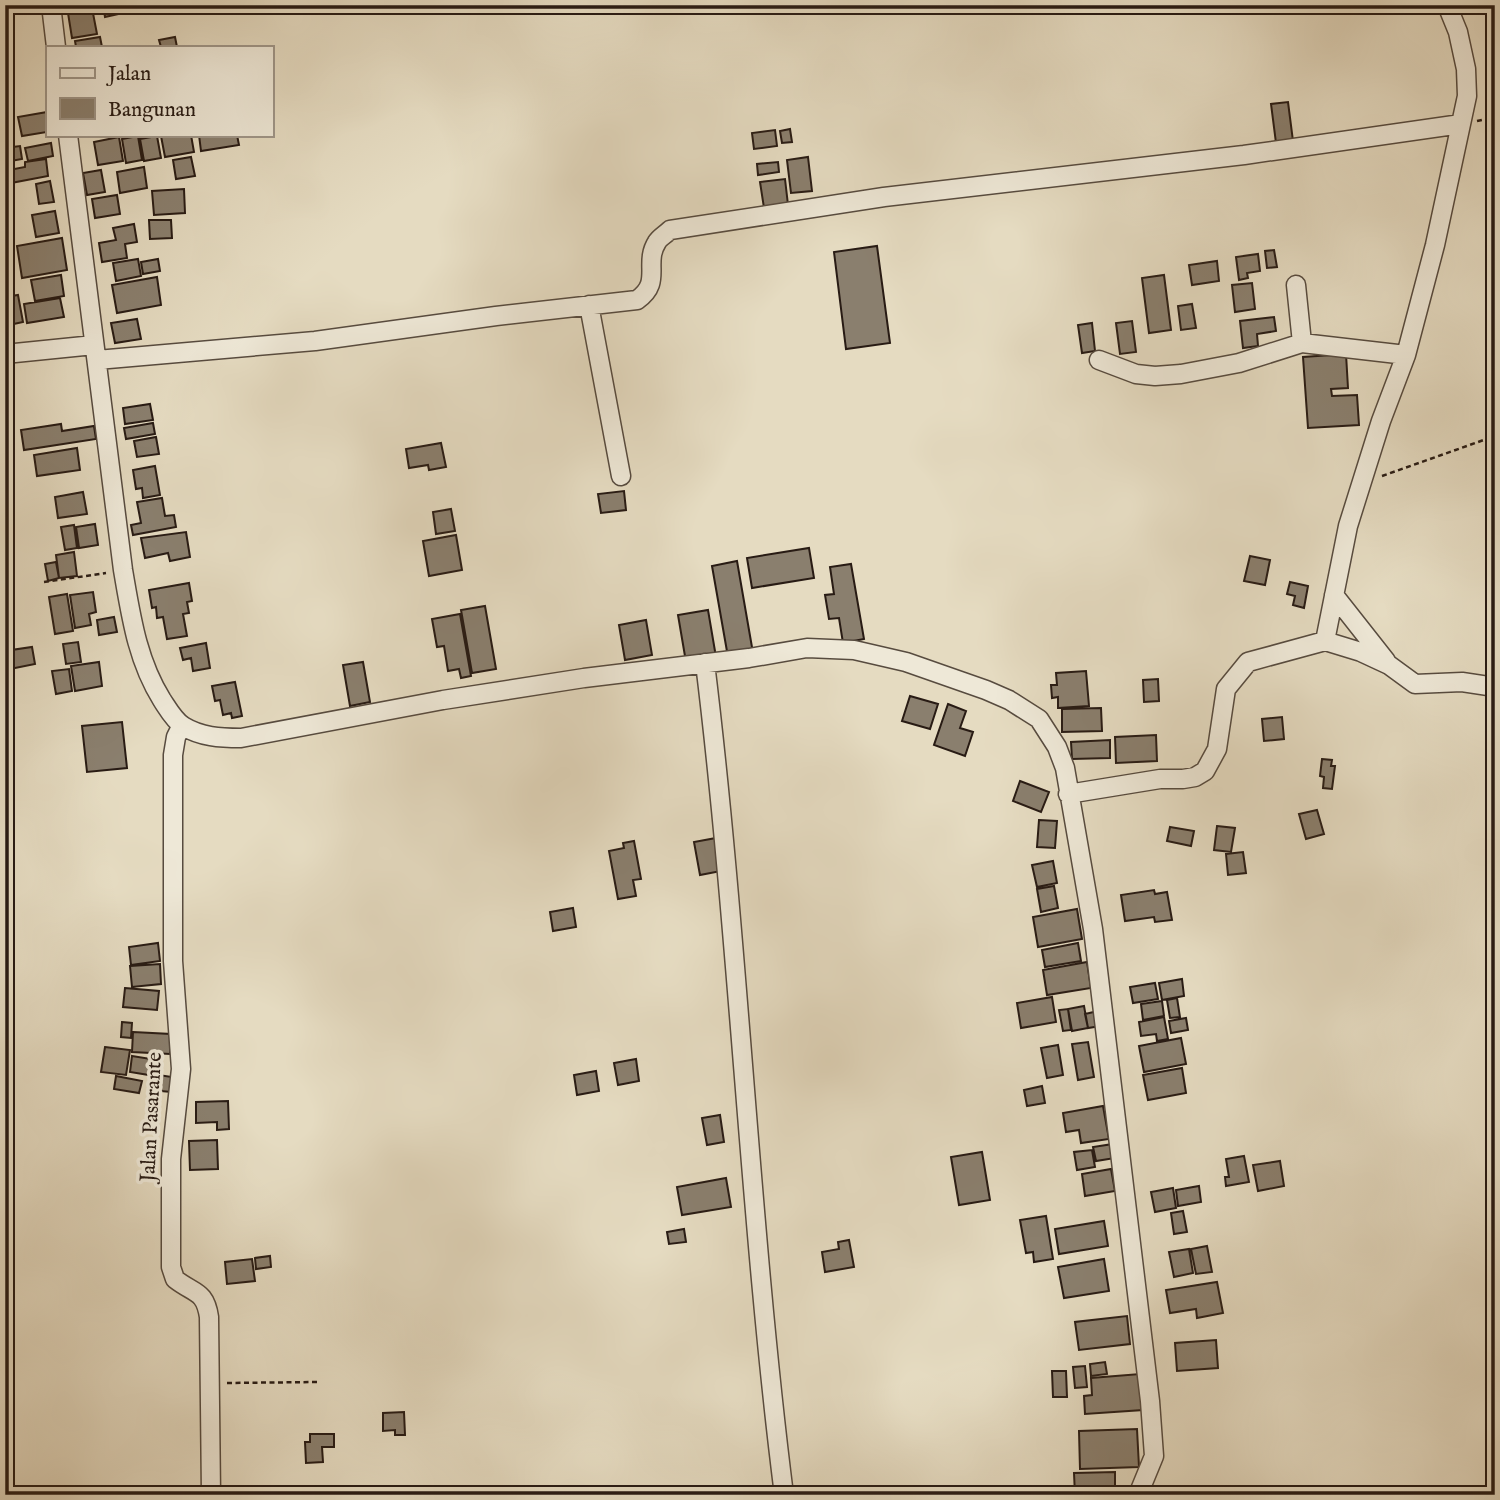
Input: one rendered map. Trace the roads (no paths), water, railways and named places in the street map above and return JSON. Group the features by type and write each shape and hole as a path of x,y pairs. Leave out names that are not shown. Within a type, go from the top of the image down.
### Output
{"street":[{"path":"51,5 57,46"},
{"path":"1325,641 1348,526 1381,421 1406,355 1435,245 1467,96 1466,69 1458,32 1447,5"},
{"path":"5,354 315,341 637,300 647,293 653,275 650,258 657,242 670,230 884,197 1244,155 1461,124"},
{"path":"68,136 123,570 140,654 152,683 181,725 214,738 241,738 443,700 807,648 854,650 906,662 1009,700 1038,719 1057,747 1065,768 1095,942 1150,1401 1154,1456 1138,1495"},
{"path":"1296,285 1302,343"},
{"path":"589,305 621,476"},
{"path":"1099,360 1136,374 1155,376 1239,363 1302,343 1406,355"},
{"path":"1334,595 1390,665"},
{"path":"1068,794 1160,779 1195,777 1205,771 1217,749 1226,688 1248,662 1325,641 1361,652 1390,665 1415,684 1462,682 1495,687"},
{"path":"705,663 722,801 752,1190 784,1495"},
{"name":"Jalan Pasarante","path":"181,725 173,755 173,961 181,1069 171,1159 171,1267 175,1279 202,1295 208,1307 211,1495"}]}
